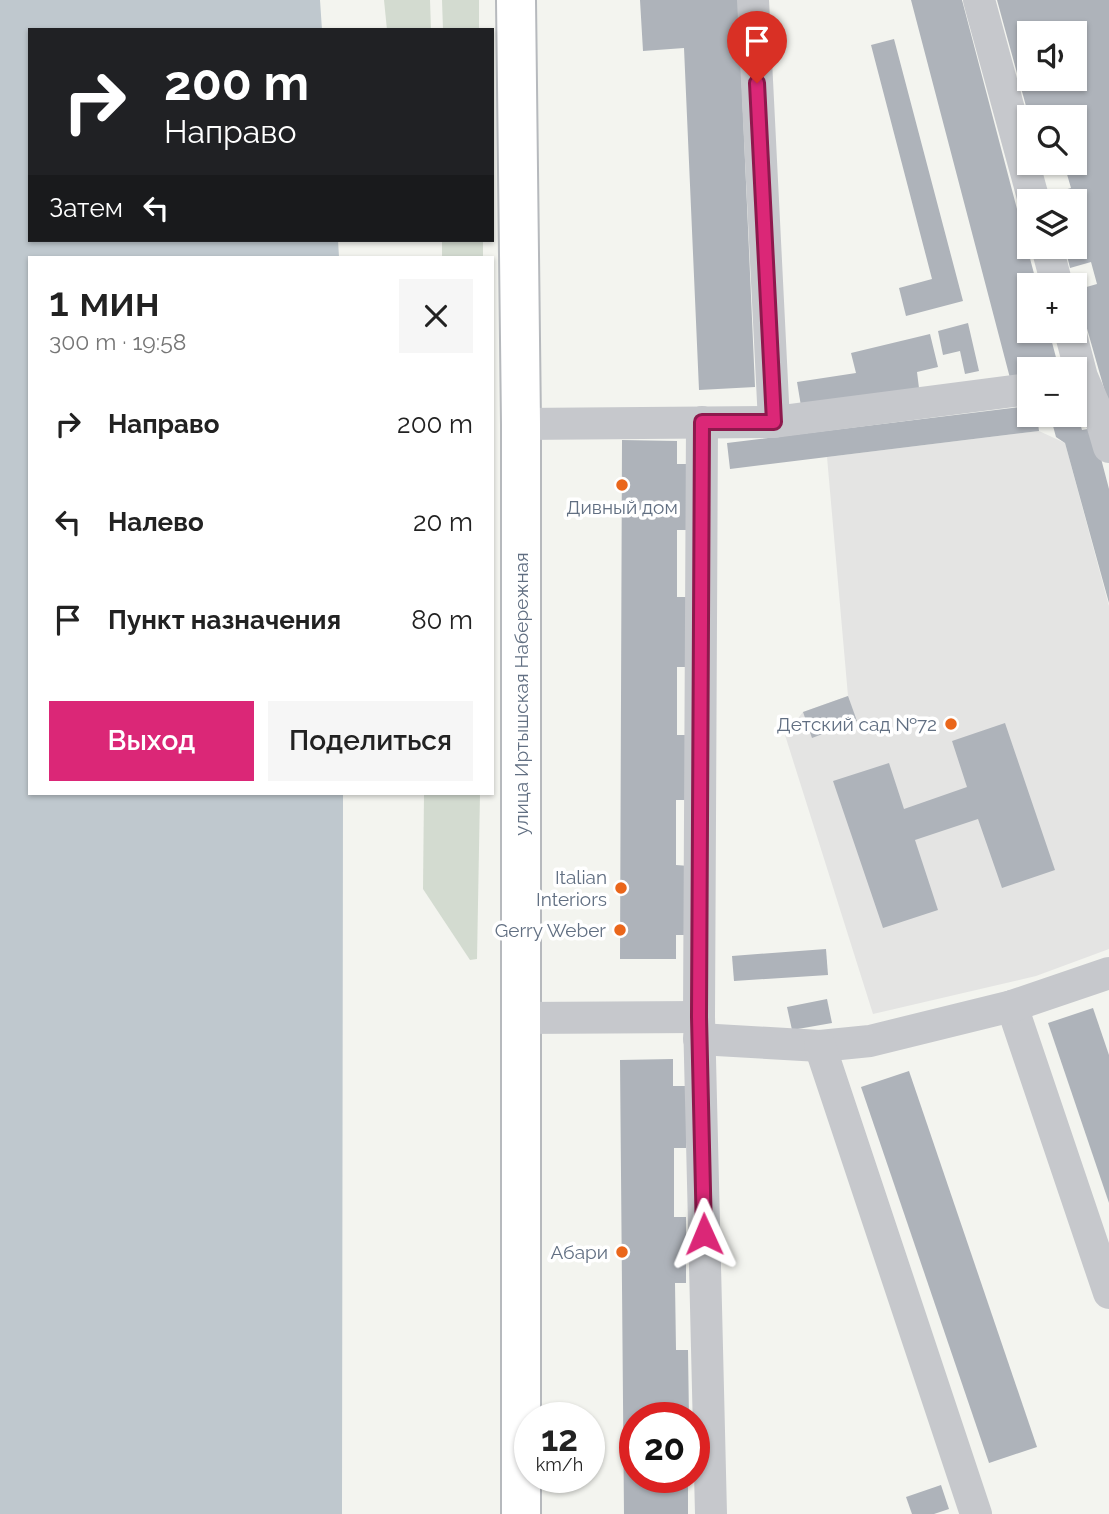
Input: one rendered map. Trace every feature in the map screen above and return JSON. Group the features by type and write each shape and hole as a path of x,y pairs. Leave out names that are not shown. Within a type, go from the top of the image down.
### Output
{"main road":[{"name":"улица Иртышская Набережная","path":"516,0 521,424 521,1514"}],"lane":[{"path":"753,0 774,422"},
{"path":"979,0 1031,189"},
{"path":"521,424 774,422 1017,390"},
{"path":"1087,394 1102,423 1109,447"},
{"path":"702,422 699,1028 711,1514"},
{"path":"521,1018 699,1028 820,1046 870,1041 1012,1006 1109,973"},
{"path":"1012,1006 1109,1293"},
{"path":"820,1046 976,1514"}],"shaded area":[{"path":"0,0 320,0 322,28 28,28 28,242 338,242 339,256 28,256 28,795 343,795 342,1514 0,1514"},
{"path":"384,0 430,0 431,28 387,28"},
{"path":"442,0 479,0 479,28 443,28"},
{"path":"442,242 483,242 483,256 442,256"},
{"name":"Детский сад №72","path":"1039,431 1065,443 1109,606 1109,949 1036,976 873,1014 785,735 803,712 848,696 827,457"},
{"path":"424,795 480,795 477,959 470,960 423,889"}],"building":[{"path":"640,0 738,0 755,387 699,390 684,48 643,51"},
{"path":"911,0 962,0 1017,209 1017,259 1030,259 1034,273 1017,273 1017,343 1052,343 1056,357 1017,357 1017,376 1010,378"},
{"path":"997,0 1109,0 1109,406 1087,329 1087,287 1097,284 1091,262 1070,268 1068,259 1087,259 1087,189 1068,189 1071,188 1067,175 1087,175 1087,105 1026,105 1022,91 1087,91 1087,21 1017,21 1017,73"},
{"path":"894,39 963,301 906,316 899,288 932,279 871,45"},
{"path":"968,323 979,371 965,374 960,351 943,355 938,331"},
{"path":"930,334 938,367 917,372 919,388 801,406 797,382 856,373 851,353"},
{"path":"1017,407 1017,427 1038,427 1039,431 730,469 727,443"},
{"path":"1053,427 1081,427 1082,430 1093,428 1109,489 1109,603 1065,443 1056,437"},
{"path":"622,440 677,441 677,464 687,464 687,530 677,530 677,597 687,597 687,667 677,667 677,735 689,735 689,800 676,800 676,865 689,866 689,935 676,935 676,959 620,959"},
{"path":"848,696 857,721 812,738 803,712"},
{"path":"1005,723 1055,870 1002,888 978,819 915,840 938,910 883,928 833,781 889,763 904,809 967,787 952,741"},
{"path":"826,949 828,975 734,981 732,956"},
{"path":"827,999 832,1023 792,1030 787,1007"},
{"path":"1093,1008 1109,1055 1109,1203 1048,1023"},
{"path":"673,1059 673,1086 686,1086 686,1148 674,1148 674,1217 686,1217 686,1283 675,1283 676,1350 688,1350 689,1402 623,1402 620,1060"},
{"path":"909,1071 1037,1447 989,1463 861,1087"},
{"path":"941,1485 949,1509 934,1514 912,1514 906,1497"},
{"path":"624,1493 688,1493 688,1514 624,1514"}],"place":[{"name":"Дивный дом","path":"622,485"},
{"name":"Детский сад №72","path":"951,724"},
{"name":"Italian Interiors","path":"621,888"},
{"name":"Gerry Weber","path":"620,930"},
{"name":"Абари","path":"622,1252"}],"route":[{"path":"704,1234 699,1017 702,422 774,422 757,83"}]}
